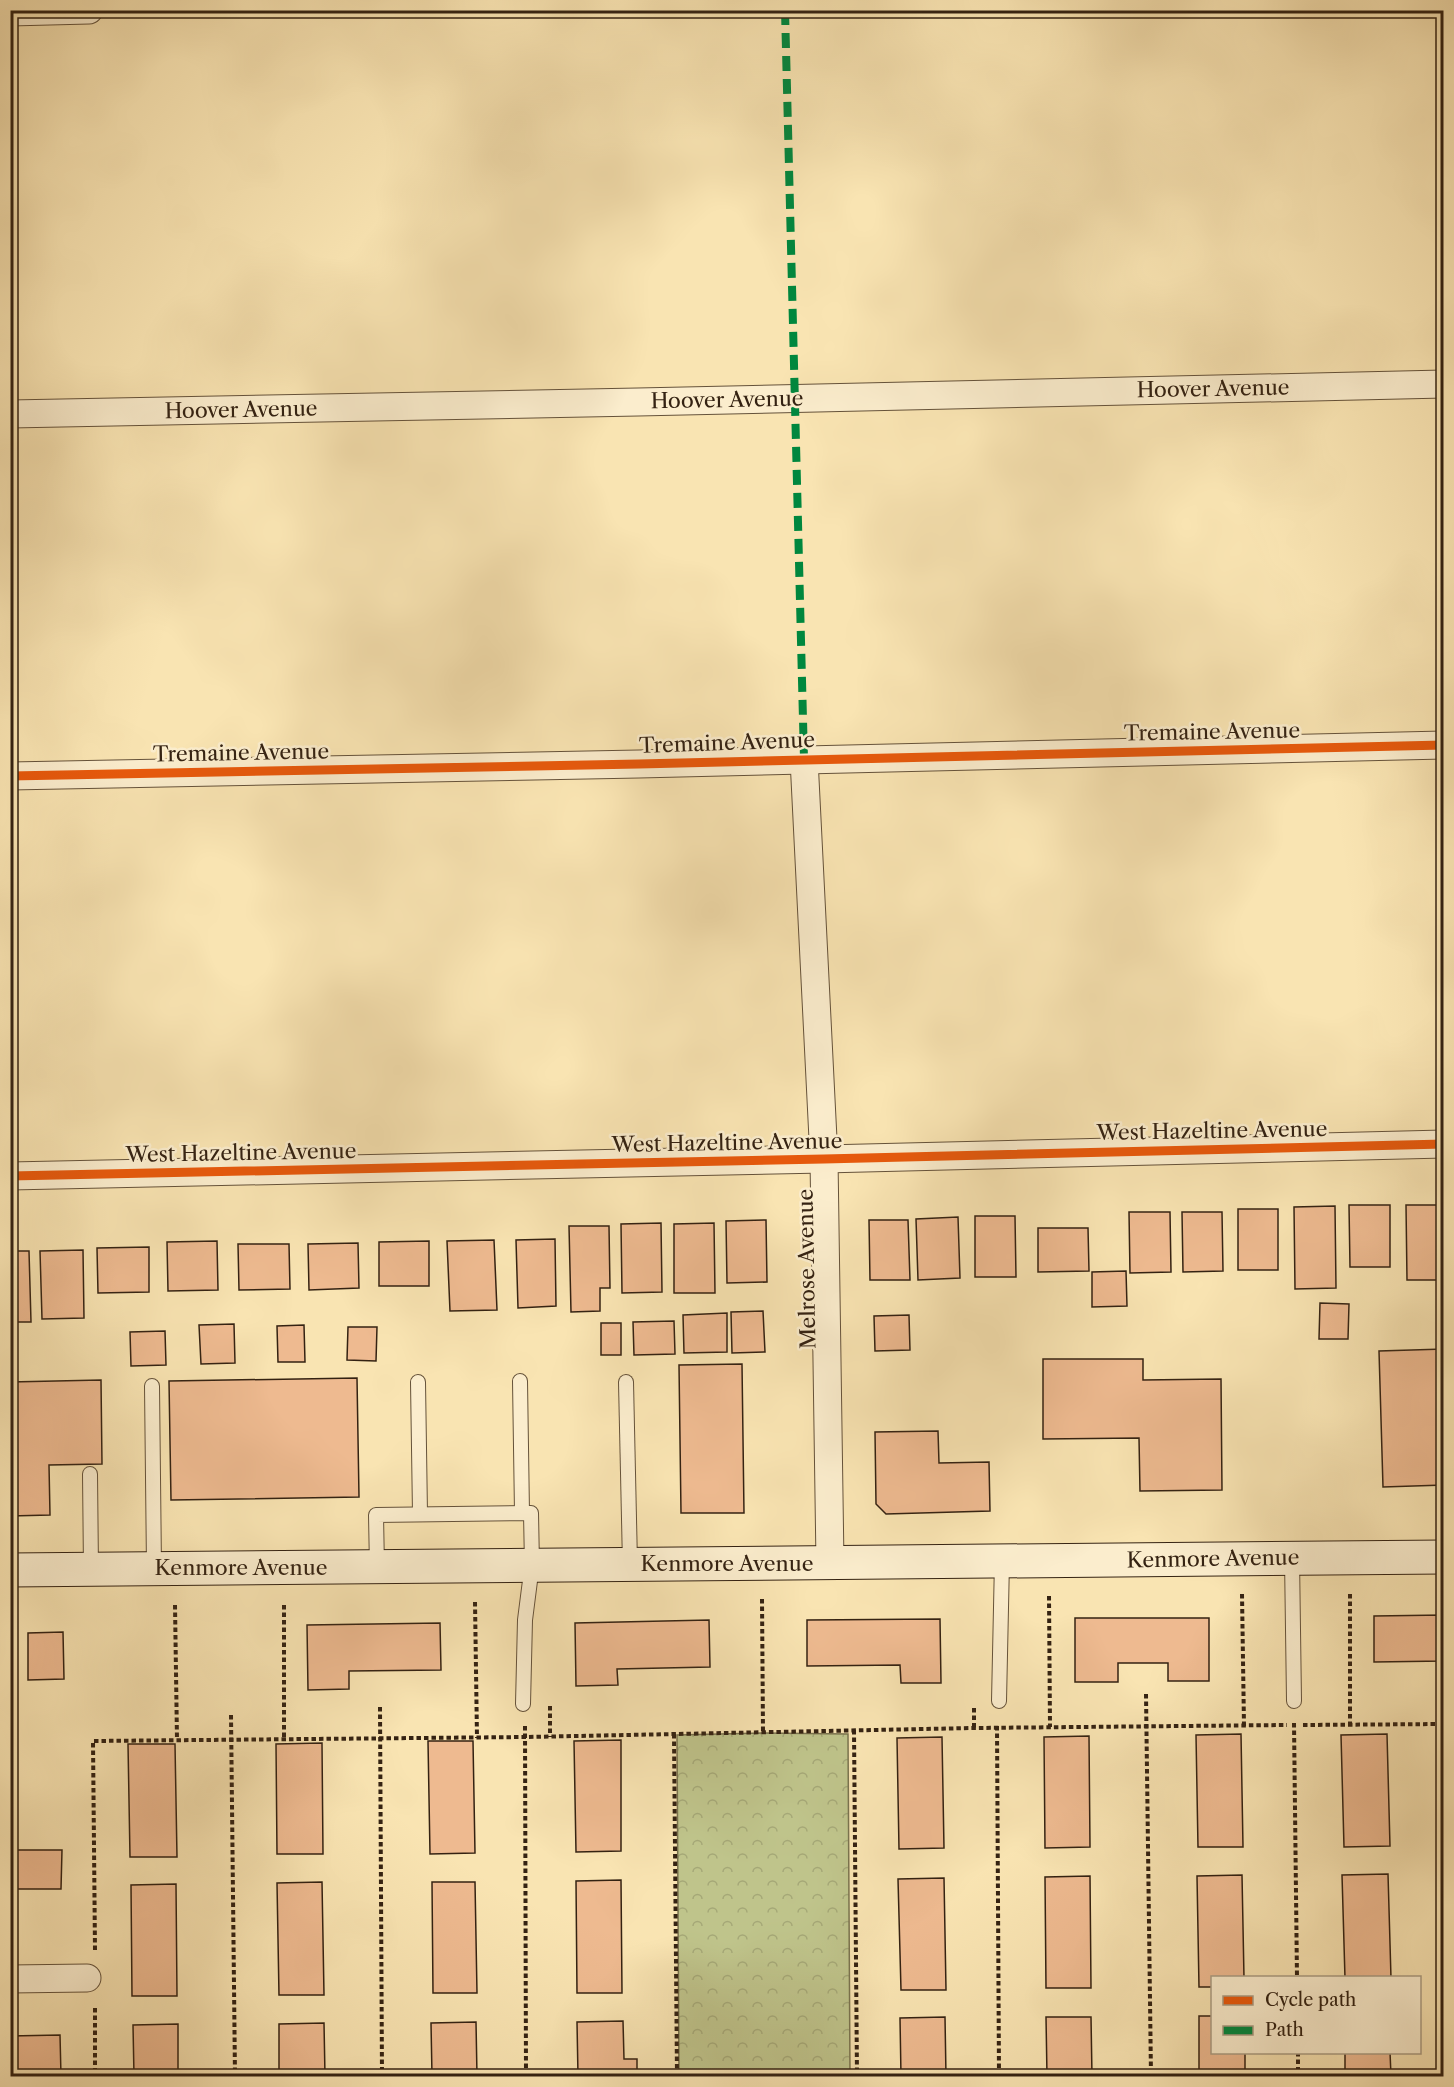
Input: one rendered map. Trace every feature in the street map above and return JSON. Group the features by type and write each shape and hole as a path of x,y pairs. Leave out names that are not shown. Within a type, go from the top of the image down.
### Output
{"street":[{"path":"10,12 89,10"},
{"name":"Hoover Avenue","path":"10,414 674,402 1443,384"},
{"name":"Tremaine Avenue","path":"10,776 1443,745"},
{"name":"Melrose Avenue","path":"804,759 824,1159 830,1563"},
{"name":"West Hazeltine Avenue","path":"10,1176 1443,1144"},
{"name":"Kenmore Avenue","path":"10,1570 1443,1557"},
{"path":"10,1979 92,1979"}],"lane":[{"path":"520,1381 522,1513"},
{"path":"418,1382 420,1514"},
{"path":"626,1382 630,1564"},
{"path":"152,1386 154,1568"},
{"path":"90,1474 91,1569"},
{"path":"377,1567 376,1515 531,1513 532,1565 525,1620 523,1704"},
{"path":"1292,1558 1294,1701"},
{"path":"999,1701 1002,1561"}],"path":[{"path":"1242,1594 1244,1726"},
{"path":"1350,1594 1350,1725"},
{"path":"1049,1596 1050,1727"},
{"path":"762,1599 763,1733"},
{"path":"475,1602 477,1738"},
{"path":"175,1605 177,1740"},
{"path":"284,1605 284,1739"},
{"path":"1146,1694 1151,2076"},
{"path":"380,1707 382,2076"},
{"path":"231,1715 235,2076"},
{"path":"1294,1723 1297,1976"},
{"path":"95,2076 92,1979 93,1741 477,1738 997,1726 1443,1724 1443,1879"},
{"path":"997,1726 999,2076"},
{"path":"854,1730 857,2076"},
{"path":"526,1731 526,2076"},
{"path":"674,1734 677,2076"},
{"path":"1298,2054 1298,2076"}],"green space":[{"path":"848,1734 850,2076 679,2076 677,1735"}],"building":[{"path":"1349,1205 1390,1205 1390,1267 1350,1267"},
{"path":"1406,1205 1444,1205 1444,1280 1407,1280"},
{"path":"1335,1206 1336,1288 1295,1289 1294,1207"},
{"path":"1238,1209 1278,1209 1278,1270 1238,1270"},
{"path":"1129,1212 1170,1212 1171,1272 1130,1273"},
{"path":"1182,1212 1222,1212 1223,1271 1183,1272"},
{"path":"975,1216 1015,1216 1016,1277 975,1277"},
{"path":"958,1217 960,1278 918,1280 916,1219"},
{"path":"766,1220 767,1282 727,1283 726,1221"},
{"path":"869,1220 908,1220 910,1280 870,1280"},
{"path":"661,1223 662,1292 622,1293 621,1224"},
{"path":"714,1223 715,1293 674,1293 674,1224"},
{"path":"569,1226 609,1226 610,1288 600,1288 600,1311 571,1312"},
{"path":"1038,1228 1088,1228 1089,1271 1038,1272"},
{"path":"555,1239 556,1306 518,1308 516,1240"},
{"path":"494,1240 497,1310 450,1311 447,1241"},
{"path":"217,1241 218,1290 168,1291 167,1242"},
{"path":"429,1241 429,1286 379,1286 379,1242"},
{"path":"358,1243 359,1288 309,1290 308,1244"},
{"path":"238,1244 289,1244 290,1289 239,1290"},
{"path":"149,1247 149,1292 98,1293 97,1248"},
{"path":"83,1250 84,1318 42,1319 40,1251"},
{"path":"10,1251 29,1251 31,1322 10,1322"},
{"path":"1126,1271 1127,1306 1092,1307 1092,1272"},
{"path":"1320,1303 1349,1304 1348,1339 1319,1339"},
{"path":"763,1311 765,1352 732,1353 731,1312"},
{"path":"727,1313 727,1352 684,1353 683,1315"},
{"path":"909,1315 910,1350 875,1351 874,1316"},
{"path":"674,1321 675,1354 634,1355 633,1322"},
{"path":"601,1323 621,1323 621,1355 601,1355"},
{"path":"234,1324 235,1363 201,1364 199,1325"},
{"path":"304,1325 305,1362 278,1362 277,1326"},
{"path":"348,1327 377,1327 376,1361 347,1360"},
{"path":"165,1331 166,1365 131,1366 130,1332"},
{"path":"1444,1349 1444,1485 1383,1487 1379,1351"},
{"path":"1043,1359 1143,1359 1143,1380 1221,1379 1222,1490 1140,1491 1139,1438 1043,1439"},
{"path":"742,1364 744,1513 681,1513 679,1365"},
{"path":"357,1378 359,1497 171,1500 169,1381"},
{"path":"101,1380 102,1464 49,1465 50,1515 10,1516 10,1382"},
{"path":"938,1431 939,1463 989,1462 990,1511 886,1514 876,1504 875,1432"},
{"path":"1444,1615 1444,1661 1374,1662 1374,1616"},
{"path":"1075,1618 1209,1618 1209,1681 1168,1681 1168,1663 1118,1663 1118,1682 1075,1682"},
{"path":"940,1619 941,1683 901,1683 900,1665 807,1666 807,1620"},
{"path":"709,1620 710,1667 617,1669 618,1685 576,1686 575,1623"},
{"path":"440,1623 441,1670 349,1671 349,1689 308,1690 307,1625"},
{"path":"63,1632 64,1679 28,1680 28,1633"},
{"path":"1241,1734 1243,1847 1198,1847 1196,1735"},
{"path":"1387,1734 1390,1846 1344,1847 1341,1735"},
{"path":"1089,1736 1090,1847 1045,1848 1044,1737"},
{"path":"942,1737 944,1848 899,1849 897,1738"},
{"path":"621,1740 621,1851 576,1852 574,1741"},
{"path":"428,1741 473,1741 475,1853 430,1854"},
{"path":"322,1743 323,1854 277,1854 276,1744"},
{"path":"128,1744 175,1744 177,1857 130,1857"},
{"path":"16,1850 62,1850 61,1889 15,1889"},
{"path":"1388,1874 1391,1976 1345,1976 1342,1875"},
{"path":"1242,1875 1244,1976 1211,1976 1211,1987 1199,1987 1197,1876"},
{"path":"1090,1876 1091,1988 1046,1988 1045,1877"},
{"path":"944,1878 946,1990 901,1990 898,1879"},
{"path":"621,1880 622,1993 577,1993 576,1881"},
{"path":"322,1882 324,1995 279,1995 277,1883"},
{"path":"432,1882 475,1882 477,1993 433,1993"},
{"path":"176,1884 177,1996 132,1996 131,1885"},
{"path":"1199,2016 1211,2016 1211,2054 1245,2054 1245,2076 1199,2076"},
{"path":"945,2017 946,2076 901,2076 900,2018"},
{"path":"1046,2017 1091,2017 1092,2076 1047,2076"},
{"path":"623,2021 624,2059 637,2059 637,2076 578,2076 577,2022"},
{"path":"476,2022 477,2076 432,2076 431,2023"},
{"path":"324,2023 325,2076 279,2076 279,2024"},
{"path":"178,2024 178,2076 134,2076 133,2025"},
{"path":"60,2035 61,2076 10,2076 10,2036"},
{"path":"1345,2054 1390,2054 1391,2076 1345,2076"}],"marked path":[{"path":"785,10 804,759"}],"cycle path":[{"path":"10,776 1444,745"},
{"path":"10,1176 1444,1144"}]}
